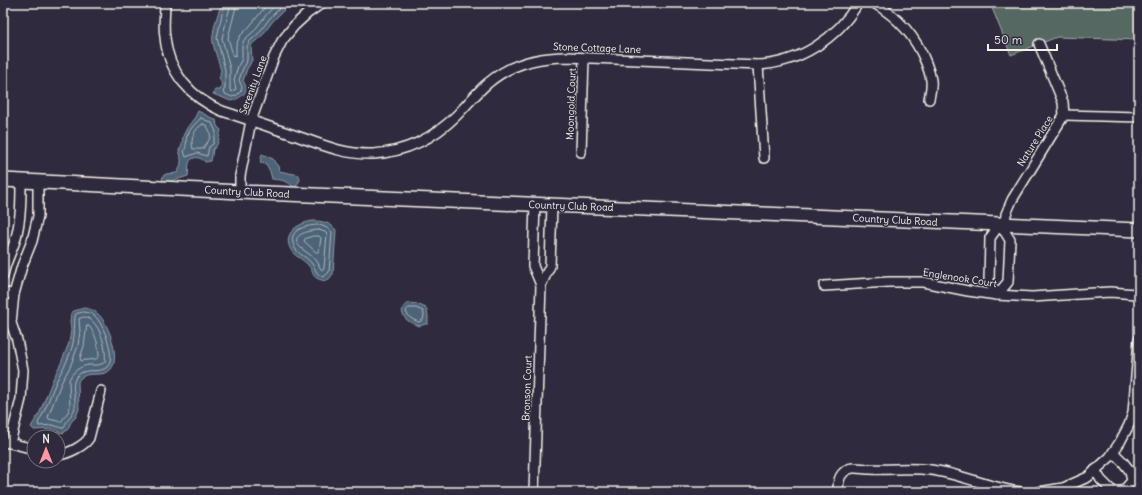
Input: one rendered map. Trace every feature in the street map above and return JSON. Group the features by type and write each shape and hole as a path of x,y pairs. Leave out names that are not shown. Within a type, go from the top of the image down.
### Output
{"main road":[{"name":"Country Club Road","path":"3,180 240,192 1139,230"}],"street":[{"name":"Stone Cottage Lane","path":"165,3 164,32 172,67 181,81 193,93 222,111 251,121 325,146 353,153 373,154 393,151 421,141 437,132 457,115 488,83 510,69 527,62 541,58 557,57 758,65 774,64 790,59 817,46 832,36 844,24 858,3"},
{"name":"Serenity Lane","path":"240,192 240,176 251,121 274,57 282,41 300,19 322,3"},
{"path":"874,3 895,17 917,44 924,57 930,74 931,83 929,99"},
{"name":"Nature Place","path":"997,295 989,282 990,238 1003,224 1012,200 1064,115 1063,102 1039,44"},
{"name":"Moongold Court","path":"580,152 584,58"},
{"path":"758,65 764,158"},
{"path":"1064,115 1139,117"},
{"path":"3,276 5,265 15,240 20,214 21,181"},
{"path":"26,447 7,443 21,399 23,370 17,340 11,323 14,294 22,266 32,241 38,216 38,182"},
{"name":"Bronson Court","path":"535,204 533,266 541,285"},
{"name":"Bronson Court","path":"534,492 541,285 550,266 552,205"},
{"path":"997,295 1008,282 1010,240 1003,224"},
{"name":"Englenook Court","path":"824,286 889,282 923,282 968,292 997,295 1032,297 1110,292 1136,294 1139,297"},
{"path":"3,293 14,294"},
{"path":"1039,492 1063,488 1088,476 1110,457 1120,442 1129,425 1133,413 1139,339"},
{"path":"66,454 87,442 101,391"},
{"path":"1095,470 1101,480 1112,491 1123,491 1132,480 1130,471 1113,452"},
{"path":"838,492 838,481 844,472 852,468 915,468 961,476 1004,490 1020,492"}],"green space":[{"path":"990,3 1139,3 1139,40 1057,37 1011,55"}],"water":[{"path":"222,3 291,3 273,21 261,37 252,44 252,60 243,81 246,88 244,94 231,101 213,94 215,90 220,90 221,85 219,78 221,71 214,47 213,34"},
{"path":"198,111 216,120 217,126 221,130 218,143 213,149 211,161 205,162 199,158 194,158 190,160 189,163 188,176 172,181 162,181 163,176 166,174 177,173 179,170 181,156 179,150 183,136"},
{"path":"262,154 273,159 278,166 279,171 299,175 300,180 295,188 284,181 272,179 266,164 260,163"},
{"path":"313,221 328,224 336,230 333,274 325,281 315,277 306,263 293,253 289,247 288,241 292,231 301,224"},
{"path":"409,303 417,304 426,308 428,324 420,326 405,318 402,313 402,309"},
{"path":"84,308 92,310 102,318 112,340 115,357 114,364 108,372 101,374 89,374 81,377 78,382 79,409 76,417 66,431 66,429 33,429 31,427 40,412 69,343 71,313"}]}
